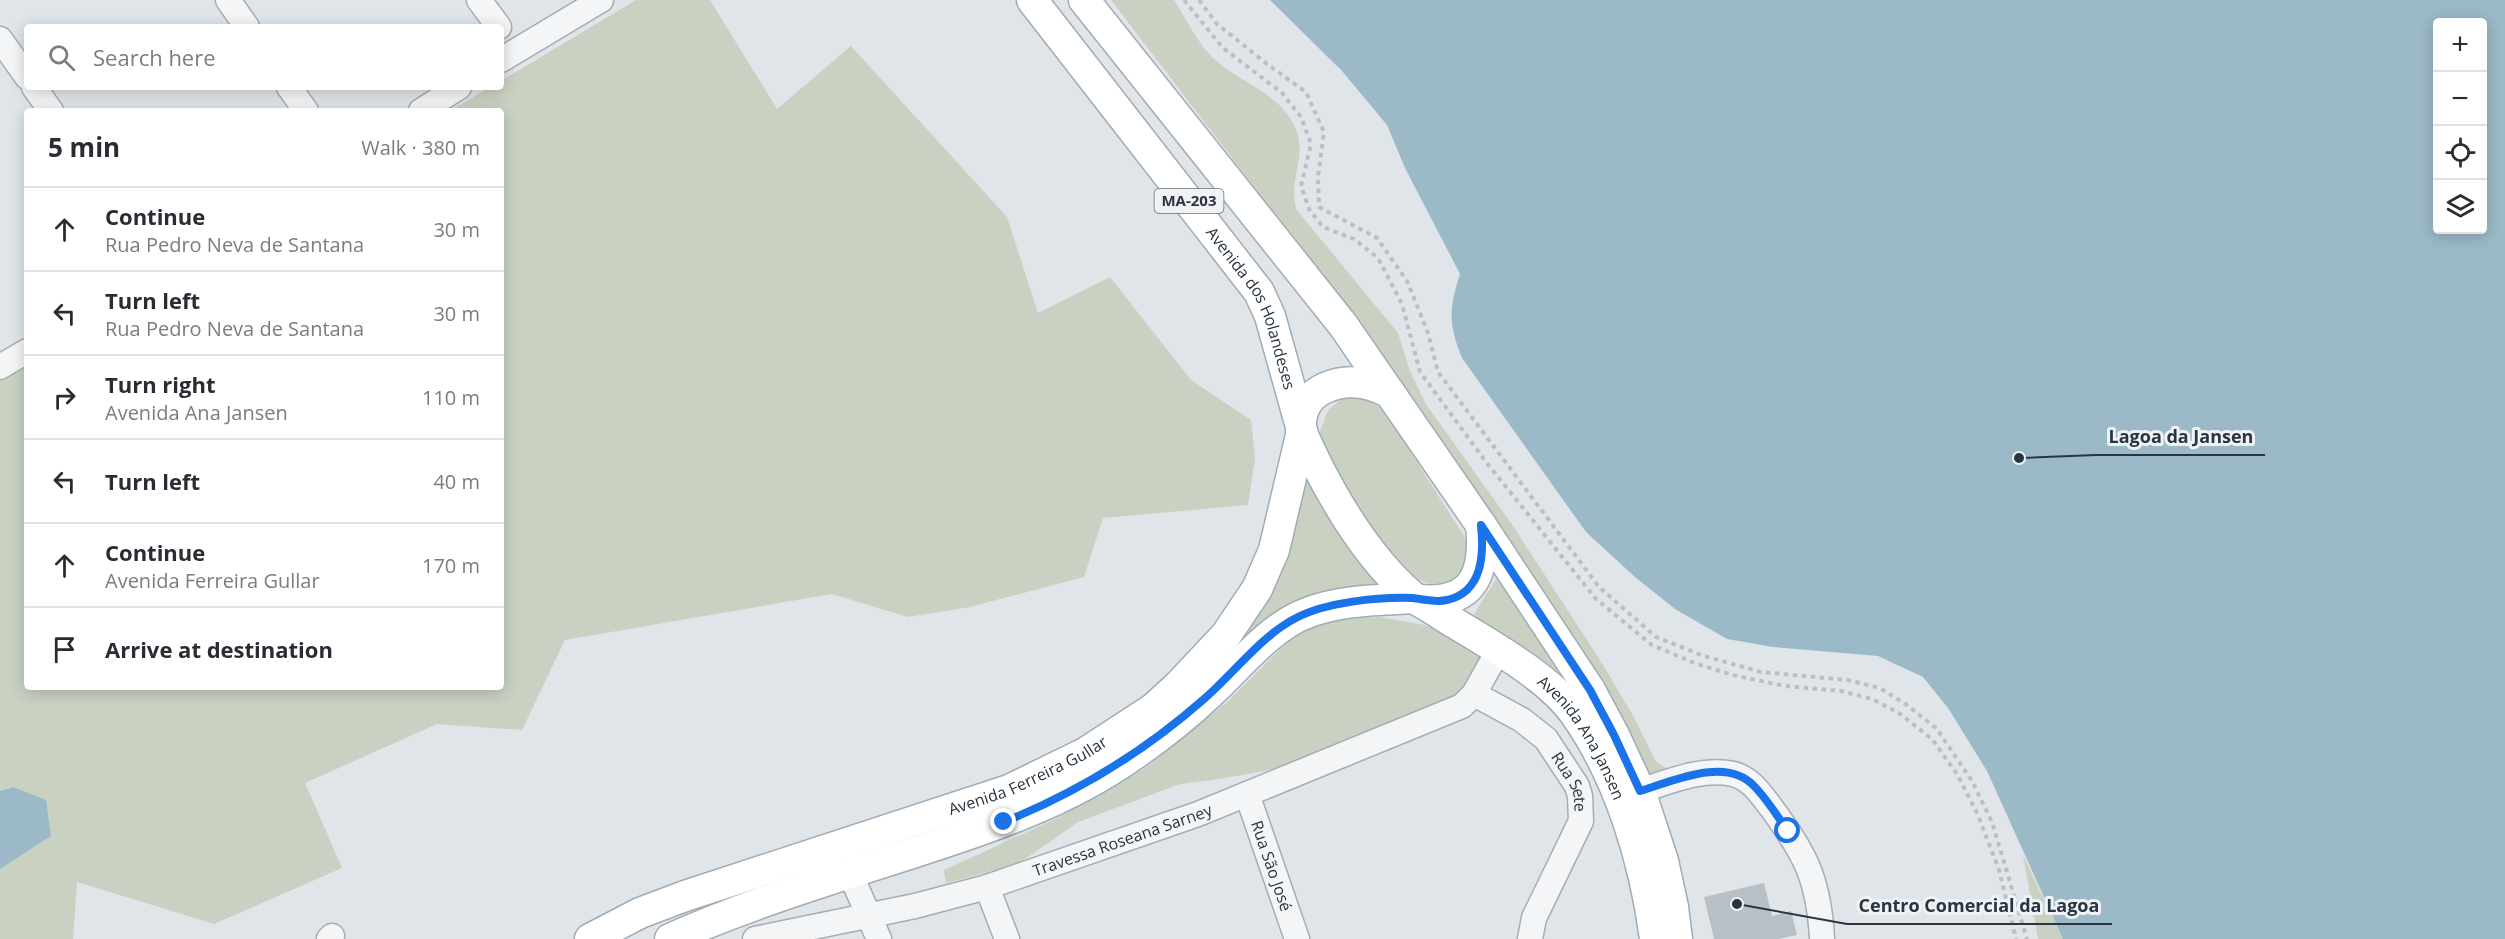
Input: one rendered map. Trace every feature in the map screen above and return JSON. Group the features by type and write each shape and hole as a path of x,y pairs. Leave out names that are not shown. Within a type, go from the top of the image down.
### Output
{"main road":[{"name":"Avenida dos Holandeses","path":"1032,0 1260,292 1270,316 1301,429"},
{"path":"1067,0 1123,71 1157,92"},
{"name":"MA-203","path":"1084,0 1343,325 1481,525"},
{"name":"Avenida Ferreira Gullar","path":"670,939 762,902 850,873 876,850 976,802 1029,782 1107,740 1154,708 1226,635 1257,589 1274,550 1301,429 1302,415 1308,402 1321,390 1350,382 1372,384 1390,393"},
{"name":"MA-203","path":"1301,429 1328,486 1347,518 1365,544 1417,599"},
{"name":"Avenida Ferreira Gullar","path":"590,939 640,913 685,896 1004,822 1046,805 1103,775 1167,730 1205,698 1272,634 1296,618 1323,608 1348,603 1417,599 1449,600 1472,585 1477,578 1482,560 1481,525"},
{"name":"Avenida Ana Jansen","path":"1481,525 1590,690 1614,735 1640,791 1663,861 1677,939"},
{"name":"Avenida Ana Jansen","path":"1417,599 1536,676 1574,712 1600,754 1622,807 1638,858 1655,939"}],"street":[{"path":"228,0 245,24"},
{"path":"479,0 497,24"},
{"path":"508,55 601,0"},
{"path":"0,39 24,73"},
{"path":"36,90 49,108"},
{"path":"291,90 304,108"},
{"path":"426,108 454,90"},
{"path":"0,367 24,353"},
{"path":"1474,694 1498,651"},
{"name":"Travessa Roseana Sarney","path":"755,939 790,936 987,887 1188,818 1448,713 1462,706 1474,694"},
{"name":"Rua Sete","path":"1474,694 1522,720 1546,739 1577,786 1580,796 1581,821 1534,918 1530,939"},
{"path":"1640,791 1695,775 1714,772 1742,776 1754,786 1798,844 1810,868 1821,914 1822,939"},
{"name":"Rua São José","path":"1247,794 1297,939"},
{"path":"850,873 879,939"},
{"path":"987,887 1007,939"}],"path":[{"path":"1184,0 1223,48 1282,93 1301,117 1311,144 1301,186 1309,209 1323,227 1354,239 1378,258 1402,304 1420,372 1486,462 1596,599 1652,645 1697,664 1733,675 1785,686 1840,691 1872,699 1899,713 1932,739 1957,774 1978,815 1998,870 2016,939"},
{"path":"1199,0 1217,24 1306,92 1324,132 1318,177 1319,207 1377,238 1407,281 1428,333 1438,372 1599,587 1656,637 1704,656 1761,672 1847,680 1880,688 1937,729 1972,781 1992,822 2027,939"}],"green space":[{"path":"636,0 710,0 777,109 851,46 1007,217 1038,313 1110,277 1191,380 1251,420 1255,458 1248,505 1103,518 1084,577 970,607 908,617 832,594 565,640 522,730 437,724 305,783 342,868 214,924 77,882 73,939 0,939 0,869 51,835 13,787 0,791 0,380 24,366 24,690 504,690 504,108 455,108 485,90 504,90 504,79"},
{"path":"1111,0 1174,0 1212,57 1271,98 1290,118 1297,132 1300,146 1294,191 1296,209 1398,333 1410,371 1426,404 1511,523 1600,660 1634,717 1656,762 1671,771 1648,773 1365,332"},
{"path":"1344,397 1364,397 1384,410 1469,544 1469,566 1460,580 1441,587 1418,580 1376,536 1343,490 1319,434 1328,410"},
{"path":"1302,469 1391,590 1249,638 1247,621"},
{"path":"1501,571 1561,661 1559,679 1471,619"},
{"path":"1379,617 1425,625 1486,656 1455,701 1302,764 1180,784 1078,822 1018,864 946,883 944,870 1055,819 1144,769 1226,703 1300,632 1336,619"},
{"path":"2023,855 2063,939 2038,939"}],"water":[{"path":"1270,0 2505,0 2505,939 2063,939 1987,771 1948,708 1923,677 1878,656 1773,647 1727,639 1675,609 1635,577 1586,532 1462,358 1452,325 1452,307 1460,274 1405,168 1387,125 1342,71"},
{"path":"13,787 46,800 51,836 0,869 0,791"}],"building":[{"path":"1764,883 1772,916 1791,911 1797,935 1778,939 1714,939 1704,897"}],"place":[{"name":"Lagoa da Jansen","path":"2019,458"},
{"name":"Centro Comercial da Lagoa","path":"1737,904"}],"route":[{"path":"1004,822 1046,805 1103,775 1132,756 1205,698 1272,634 1308,612 1348,603 1376,600 1414,598 1440,601 1457,597 1472,585 1480,569 1483,552 1481,525 1590,690 1640,791 1695,775 1714,772 1742,776 1754,786 1788,831"}]}
